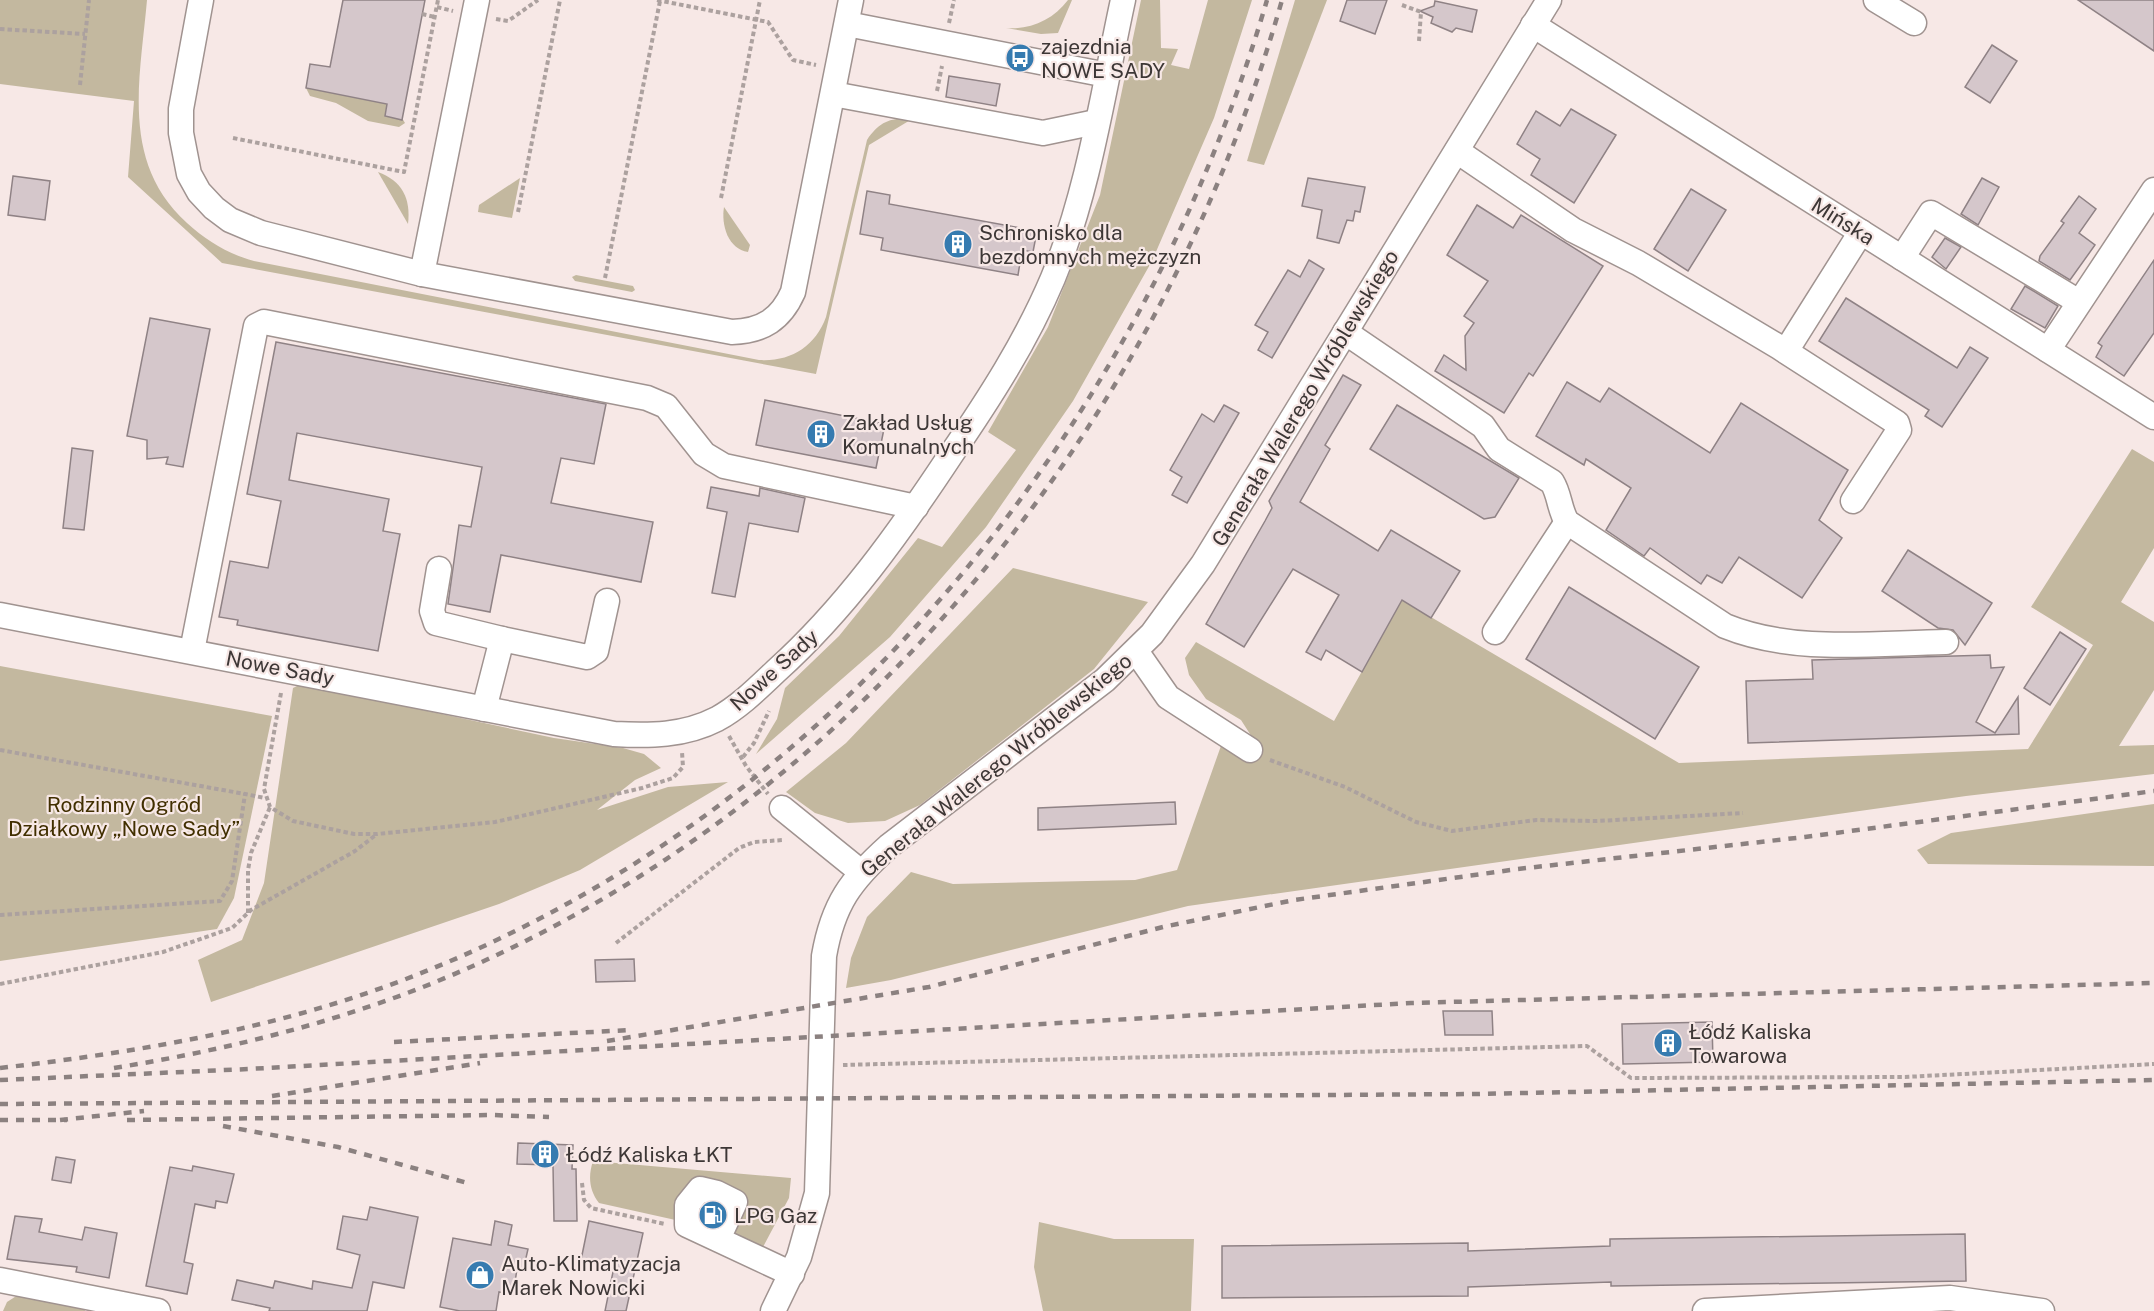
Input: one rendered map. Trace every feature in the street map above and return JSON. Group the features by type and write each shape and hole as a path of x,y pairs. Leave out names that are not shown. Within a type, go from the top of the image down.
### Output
{"street":[{"path":"201,0 181,109 181,133 189,174 199,192 214,208 246,228 422,274 715,330 747,331 761,327 775,319 786,307 793,292 851,0"},
{"path":"422,274 477,0"},
{"name":"Nowe Sady","path":"0,615 283,668 614,734 676,733 718,719 740,705 810,640 916,507 999,383 1031,327 1053,277 1072,221 1124,0"},
{"name":"Generała Walerego Wróblewskiego","path":"774,1311 792,1274 808,1231 818,1193 826,945 841,900 861,872 890,846 1083,700 1136,651 1166,617 1203,564 1549,0"},
{"path":"1876,0 1914,23"},
{"path":"847,24 1107,75"},
{"name":"Mińska","path":"1533,25 2154,417"},
{"path":"833,94 1043,133 1096,122"},
{"path":"1457,152 1573,230 1638,263 1786,351 1897,423 1899,430 1853,501"},
{"path":"2048,350 2154,190"},
{"path":"1902,258 1930,213 1937,215 2079,302"},
{"path":"1786,351 1861,232"},
{"path":"192,651 256,326 264,322 646,398 666,406 704,454 724,466 916,507"},
{"path":"1344,332 1483,426 1499,449 1552,482 1557,490 1560,510 1567,522 1715,620 1750,636 1810,645 1946,642"},
{"path":"1495,632 1567,522"},
{"path":"440,569 432,611 436,622 587,657 596,651 607,601"},
{"path":"484,709 502,639"},
{"path":"1136,651 1168,697 1250,750"},
{"path":"782,808 861,872"},
{"path":"718,1239 735,1202 717,1192 700,1189 687,1205 687,1225 792,1274"},
{"path":"0,1280 100,1306 158,1311"},
{"path":"1705,1311 1950,1298 2033,1310"}],"path":[{"path":"80,85 88,0"},
{"path":"232,138 404,172 438,0"},
{"path":"518,212 560,0"},
{"path":"605,278 659,0 768,22 793,60 838,69"},
{"path":"720,198 760,0"},
{"path":"1402,5 1421,12 1419,41"},
{"path":"423,14 435,17"},
{"path":"0,29 85,34"},
{"path":"929,87 938,89"},
{"path":"283,668 280,704 264,789 265,798 270,807 293,821 354,834 377,834 495,822 652,785 673,778 683,767 684,757 676,733"},
{"path":"0,750 265,798"},
{"path":"1250,750 1296,772 1345,787 1416,822 1452,831 1536,820 1597,821 1743,813"},
{"path":"743,757 763,789 782,808"},
{"path":"0,915 220,901 232,881 245,794"},
{"path":"248,913 251,854 270,807"},
{"path":"0,984 163,952 232,928 248,913 355,851 377,834"},
{"path":"616,942 739,848 754,842 817,837"},
{"path":"822,1065 1587,1046 1631,1078 1905,1077 2154,1064"},
{"path":"582,1183 584,1200 591,1208 671,1225 687,1225"}],"green space":[{"path":"0,0 147,0 139,90 139,119 143,147 152,174 166,199 202,236 227,251 254,261 759,360 791,355 808,344 821,328 826,317 867,140 886,122 912,119 869,145 816,374 222,263 128,177 134,101 0,84"},
{"path":"1068,0 1072,0 1058,33 1041,34 1006,28 1024,27 1040,22 1055,13"},
{"path":"1141,0 1160,0 1161,48 1178,49 1171,65 1189,69 1208,0 1252,0 1214,118 1152,261 1073,401 986,527 890,637 756,754 777,719 785,688 839,636 918,538 942,547 1016,450 988,432 1048,327 1100,195"},
{"path":"1295,0 1327,0 1264,165 1247,161"},
{"path":"306,88 387,104 385,116 402,118 405,123 399,127 368,121 336,103 310,96"},
{"path":"378,172 393,180 403,192 408,206 408,224"},
{"path":"520,178 512,218 478,212 479,205"},
{"path":"724,207 750,245 748,252 735,246 727,235"},
{"path":"576,275 633,286 635,290 632,292 575,281 572,277"},
{"path":"2132,449 2154,462 2154,548 2121,602 2154,622 2154,690 2119,746 2154,745 2154,774 1966,796 1188,906 891,980 846,988 851,958 867,917 911,872 953,884 1135,880 1177,870 1222,743 1257,745 1241,720 1206,699 1189,675 1185,658 1196,642 1334,721 1402,600 1679,763 2028,749 2093,645 2031,607"},
{"path":"1013,568 1148,602 1094,669 920,805 885,821 848,823 815,813 786,792 846,743"},
{"name":"Rodzinny Ogród Działkowy „Nowe Sady”","path":"0,666 272,716 234,898 217,929 0,961"},
{"path":"301,684 554,738 623,748 644,754 661,768 635,780 597,810 668,787 728,782 580,870 499,904 211,1002 198,960 242,940 264,883 293,688"},
{"path":"2154,804 2154,866 1928,864 1917,850 1951,833"},
{"path":"593,1161 791,1178 789,1198 763,1247 734,1233 748,1199 725,1185 680,1221 599,1203 590,1183"},
{"path":"1039,1222 1114,1239 1194,1239 1191,1311 1043,1311 1034,1267"},
{"path":"21,1293 84,1307 85,1311 3,1311 7,1302"}],"building":[{"path":"343,0 425,0 402,120 385,116 387,104 306,88 310,64 330,67"},
{"path":"1347,0 1387,0 1375,34 1340,21"},
{"path":"2078,0 2154,0 2154,51"},
{"path":"1435,1 1477,10 1472,32 1456,28 1452,32 1431,23 1433,17 1420,11 1434,6"},
{"path":"1992,45 2017,61 1990,103 1965,87"},
{"path":"949,76 1000,84 996,106 946,97"},
{"path":"1571,109 1616,135 1574,203 1531,175 1540,159 1517,144 1536,111 1560,126"},
{"path":"13,176 50,181 45,220 8,215"},
{"path":"1308,178 1365,187 1360,212 1355,211 1353,221 1347,220 1339,243 1317,238 1322,210 1302,206"},
{"path":"1982,178 1999,187 1978,225 1961,214"},
{"path":"1691,189 1726,210 1688,271 1654,249"},
{"name":"Schronisko dla bezdomnych mężczyzn","path":"867,191 890,195 889,204 1037,231 1033,252 1022,250 1018,275 881,250 883,238 860,234"},
{"path":"2079,196 2096,209 2079,233 2095,245 2070,280 2039,261 2040,256 2064,223 2061,221"},
{"path":"1477,205 1513,228 1521,215 1603,266 1533,376 1529,373 1504,413 1435,371 1444,355 1466,370 1465,336 1474,323 1464,316 1488,281 1447,255"},
{"path":"1945,238 1961,247 1946,269 1932,257"},
{"path":"1309,260 1324,269 1272,358 1258,350 1268,332 1255,325 1288,270 1300,277"},
{"path":"2154,260 2154,333 2124,376 2096,357 2102,346 2098,343"},
{"path":"2025,286 2058,306 2045,328 2011,309"},
{"path":"1846,298 1957,368 1970,347 1988,358 1942,427 1925,416 1929,410 1819,341"},
{"path":"150,318 210,329 183,467 166,464 168,457 147,459 147,440 127,436"},
{"path":"276,342 606,404 594,464 561,458 551,503 653,522 641,582 501,555 490,612 448,604 459,525 471,527 482,467 297,433 289,480 389,499 383,531 400,534 378,651 237,625 238,620 219,617 230,561 268,568 281,501 247,494"},
{"path":"1343,375 1361,385 1325,445 1330,449 1300,502 1378,551 1391,530 1460,571 1431,618 1402,600 1362,672 1326,650 1321,660 1306,652 1339,595 1293,569 1244,647 1206,624 1272,508 1269,501"},
{"path":"1567,382 1600,402 1609,388 1710,453 1741,403 1848,470 1819,520 1842,538 1802,598 1739,557 1722,583 1707,575 1701,584 1650,548 1644,556 1606,530 1631,488 1586,459 1584,465 1536,436"},
{"name":"Zakład Usług Komunalnych","path":"765,400 885,424 876,468 756,445"},
{"path":"1224,405 1239,413 1187,503 1172,495 1182,477 1170,470 1202,414 1214,422"},
{"path":"1397,405 1519,478 1495,517 1484,519 1370,449"},
{"path":"72,448 93,451 84,530 63,528"},
{"path":"711,487 759,496 760,488 805,498 798,532 749,523 735,597 712,593 727,512 707,508"},
{"path":"1908,550 1992,603 1965,645 1953,630 1938,628 1882,591"},
{"path":"1569,587 1699,667 1655,739 1526,659"},
{"path":"2060,632 2086,649 2050,705 2024,688"},
{"path":"1990,655 1991,668 2004,667 1976,722 1995,733 2018,697 2019,734 1748,743 1746,681 1813,679 1812,660"},
{"path":"1175,802 1176,824 1038,830 1038,808"},
{"path":"634,959 635,981 596,982 595,960"},
{"path":"1443,1011 1492,1011 1493,1035 1445,1035"},
{"name":"Łódź Kaliska Towarowa","path":"1712,1022 1713,1062 1623,1064 1622,1024"},
{"path":"518,1143 573,1145 572,1169 576,1169 577,1221 554,1221 553,1165 517,1164"},
{"path":"56,1157 75,1160 71,1183 52,1180"},
{"path":"193,1166 234,1174 227,1203 216,1201 215,1208 195,1204 184,1262 193,1264 187,1294 146,1286 170,1167 192,1171"},
{"path":"370,1207 418,1217 404,1288 373,1282 367,1311 269,1311 270,1308 232,1300 237,1280 273,1288 275,1281 312,1289 313,1281 352,1288 360,1255 337,1249 343,1216 367,1220"},
{"path":"15,1216 42,1219 39,1232 82,1240 85,1227 117,1233 109,1278 76,1272 77,1267 7,1259"},
{"path":"495,1221 512,1225 508,1245 528,1249 523,1271 517,1269 513,1295 499,1292 496,1311 460,1311 440,1307 453,1238 491,1245"},
{"path":"589,1221 643,1233 626,1311 605,1311 614,1267 581,1260"},
{"path":"1965,1234 1966,1281 1611,1286 1611,1282 1468,1287 1468,1296 1222,1298 1222,1246 1468,1243 1468,1251 1610,1246 1610,1239"}],"railway":[{"path":"0,1068 155,1046 257,1025 357,997 406,979 560,908 702,818 832,711 949,590 1051,456 1139,311 1211,159 1267,0"},
{"path":"114,1068 193,1054 271,1036 347,1014 423,987 576,914 718,823 848,715 965,593 1068,458 1156,313 1227,160 1282,0"},
{"path":"607,1041 929,987 1163,927 1294,900 1518,869 1805,837 2154,791"},
{"path":"0,1080 249,1069 1411,1003 2154,983"},
{"path":"394,1042 631,1030"},
{"path":"272,1096 480,1063"},
{"path":"0,1104 1475,1094 2154,1080"},
{"path":"60,1120 144,1111"},
{"path":"127,1120 492,1115 549,1117"},
{"path":"0,1120 67,1120"},
{"path":"223,1126 338,1147 471,1184"}],"place":[{"name":"zajezdnia NOWE SADY","path":"1020,58"},
{"name":"Schronisko dla bezdomnych mężczyzn","path":"958,244"},
{"name":"Zakład Usług Komunalnych","path":"821,434"},
{"name":"Łódź Kaliska Towarowa","path":"1668,1043"},
{"name":"Łódź Kaliska ŁKT","path":"545,1154"},
{"name":"LPG Gaz","path":"713,1215"},
{"name":"Auto-Klimatyzacja Marek Nowicki","path":"480,1275"}]}
